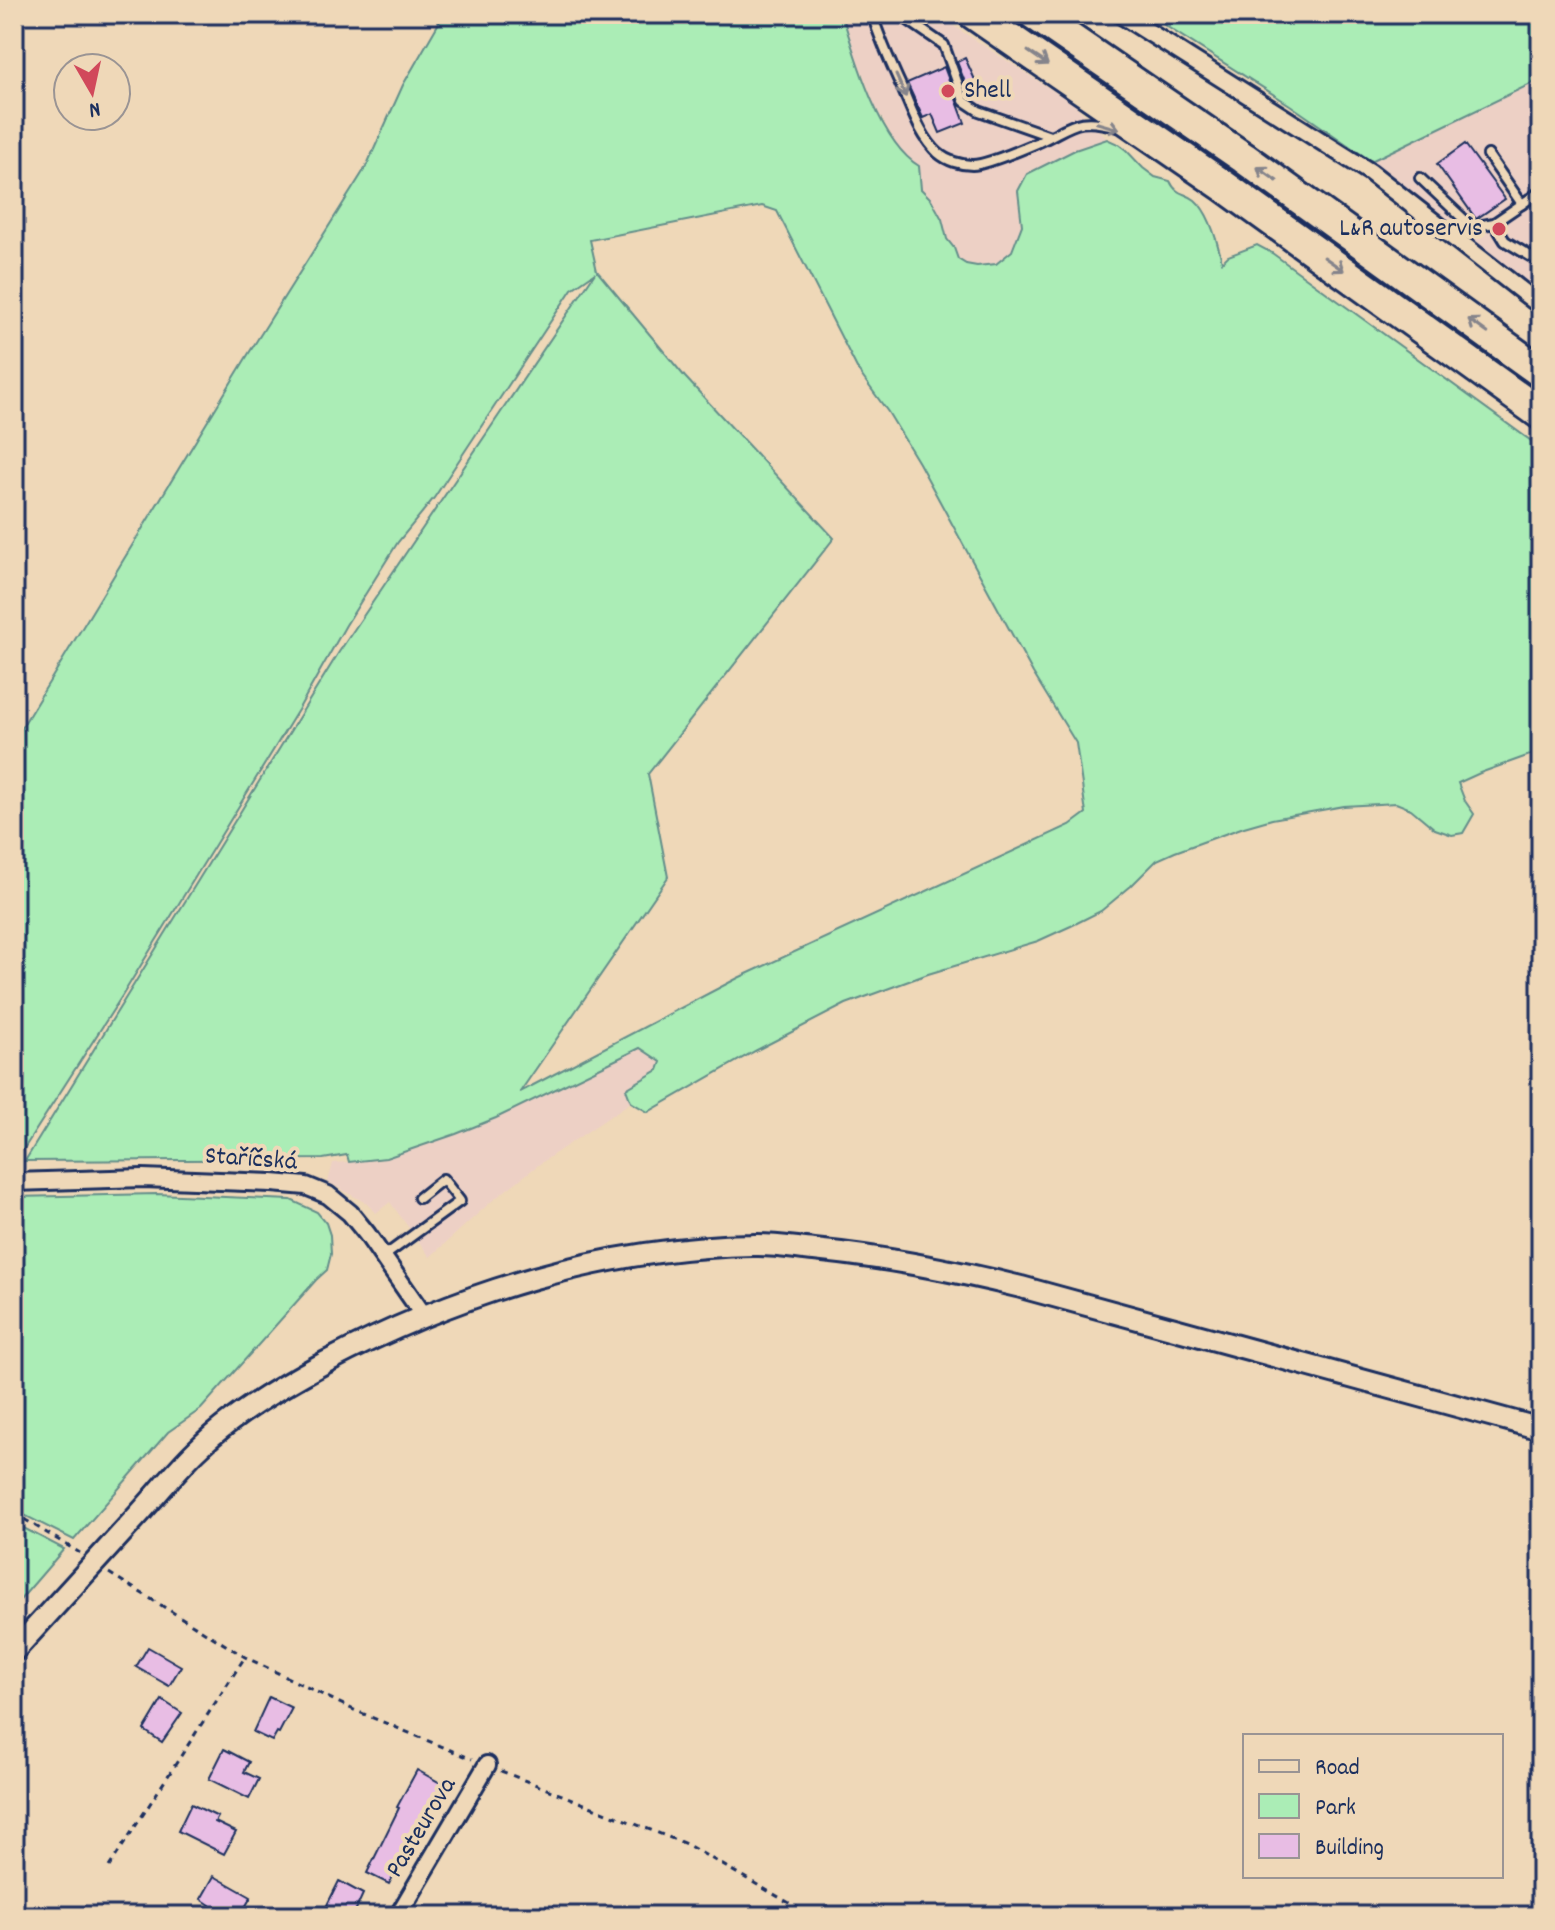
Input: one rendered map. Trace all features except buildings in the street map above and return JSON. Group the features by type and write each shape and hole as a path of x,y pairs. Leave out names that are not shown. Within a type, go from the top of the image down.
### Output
{"highway":[{"path":"974,14 1224,186 1541,414"},
{"path":"1034,14 1244,158 1541,372"}],"street":[{"path":"1120,14 1370,172 1541,306"},
{"name":"Staříčská","path":"14,1182 143,1178 306,1186 328,1195 350,1213 424,1316"},
{"path":"14,1651 202,1445 291,1381 424,1316 513,1285 602,1261 686,1249 756,1245 860,1254 945,1269 1541,1429"},
{"name":"Pasteurova","path":"398,1916 487,1765"}],"lane":[{"path":"872,14 917,120 928,142 941,156 961,165 976,166 1036,143 1079,122 1099,122 1118,127 1224,186"},
{"path":"899,14 944,45 964,101 979,111 1050,136"},
{"path":"1488,155 1522,204"},
{"path":"1420,178 1472,227 1494,223 1541,191"},
{"path":"1494,223 1505,241 1541,263"},
{"path":"383,1257 460,1201 443,1179 419,1198"}],"path":[{"path":"14,1513 245,1657 354,1710 686,1844 812,1916"},
{"path":"109,1867 245,1657"}],"shaded area":[{"path":"842,14 935,14 1075,105 1107,139 1075,150 1027,174 1018,191 1022,225 1017,241 1012,251 996,264 977,266 958,259 947,239 942,219 931,199 921,189 919,166 898,147 875,106"},
{"name":"L&R autoservis","path":"1541,79 1541,297 1371,161"},
{"path":"640,1048 661,1062 658,1070 626,1089 631,1102 541,1163 492,1201 430,1257 390,1202 376,1213 366,1203 328,1182 333,1163 379,1160 430,1144"}],"green space":[{"path":"444,14 842,14 880,119 905,154 919,166 921,189 931,199 942,219 947,239 958,259 977,266 996,264 1012,251 1022,225 1018,191 1027,174 1075,150 1107,139 1118,144 1155,177 1170,181 1175,189 1200,205 1212,229 1222,262 1228,256 1257,245 1272,253 1541,448 1541,751 1458,783 1474,814 1463,833 1452,835 1435,829 1411,809 1396,803 1344,806 1244,827 1157,860 1101,911 1071,926 1038,941 928,974 846,1004 648,1112 631,1102 626,1089 658,1070 661,1062 640,1048 496,1118 386,1158 349,1162 347,1155 323,1159 25,1161 339,652 595,273 572,289 434,498 398,542 122,996 14,1161 14,740 366,167 403,85","holes":["762,206 777,211 859,372 919,463 1033,673 1076,743 1086,813 1070,825 738,978 520,1092 668,877 648,774 834,538 685,377 597,271 590,240"]},
{"path":"1147,14 1541,14 1541,79 1371,161"},
{"path":"157,1194 291,1200 317,1212 326,1223 331,1254 327,1270 201,1409 168,1432 74,1540 14,1510 14,1197"},
{"path":"14,1523 64,1549 14,1607"}],"place":[{"name":"Shell","path":"948,91"},
{"name":"L&R autoservis","path":"1499,229"}]}
